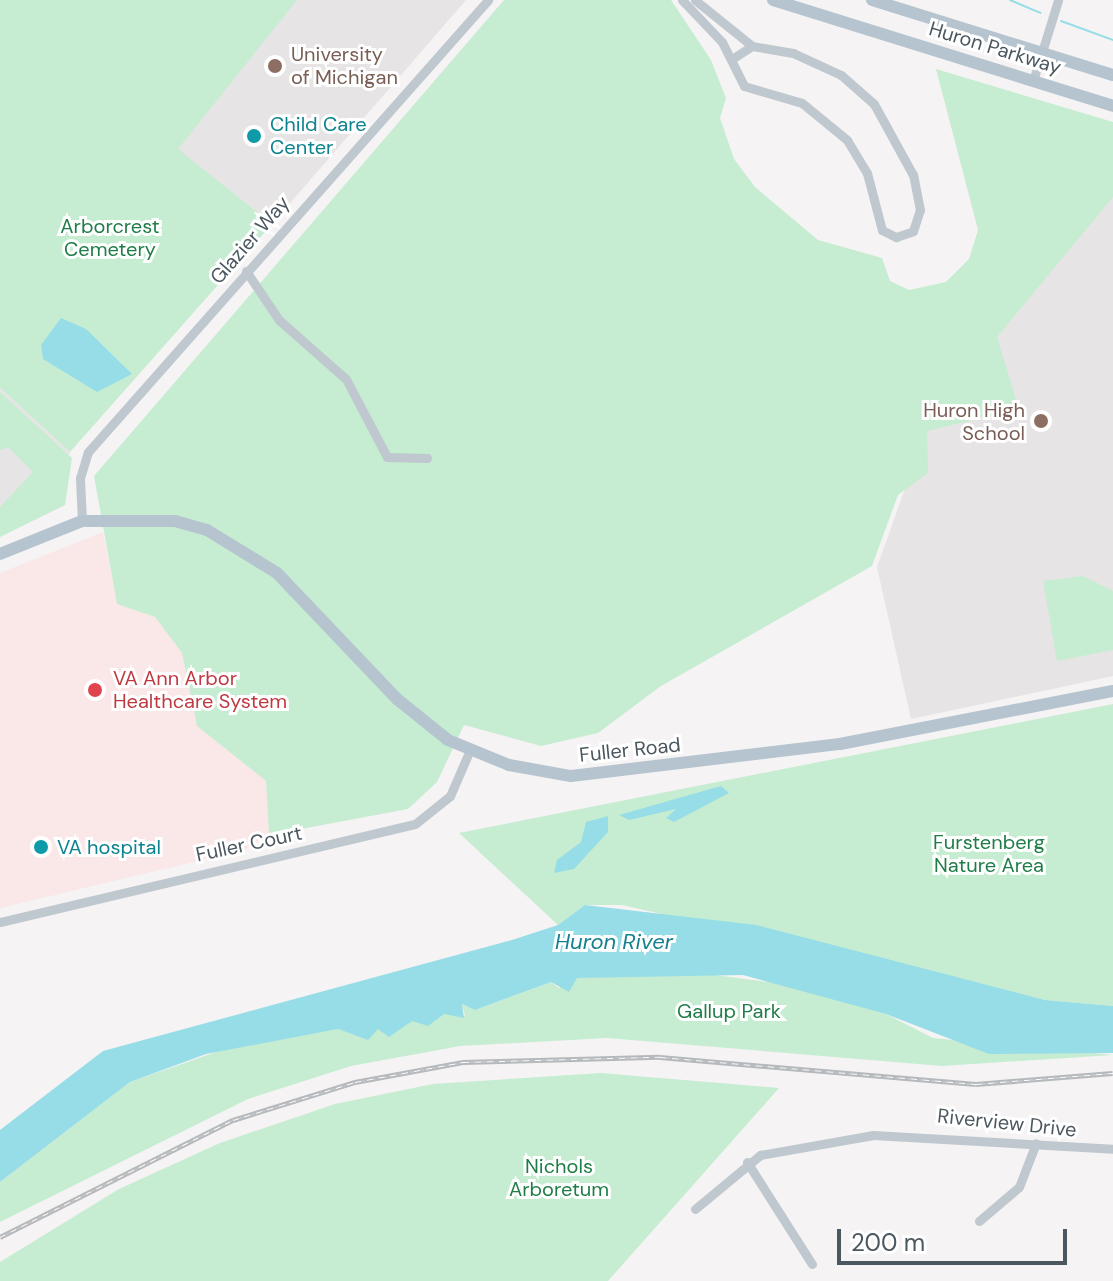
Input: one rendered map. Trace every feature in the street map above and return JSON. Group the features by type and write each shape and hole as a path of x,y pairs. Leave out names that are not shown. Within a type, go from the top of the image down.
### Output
{"main road":[{"name":"Huron Parkway","path":"773,0 1113,106"},
{"name":"Huron Parkway","path":"872,0 1113,75"},
{"name":"Fuller Road","path":"0,554 82,521 175,521 236,543 277,573 397,699 469,752 536,771 606,775 840,744 1113,691"}],"street":[{"name":"Glazier Way","path":"82,521 80,478 88,452 488,0"},
{"path":"682,0 732,59 744,86 802,103 837,128 867,173 882,230 896,237 913,231 920,210 913,175 874,104 815,60 752,46 695,0"},
{"path":"1033,81 1058,0"},
{"path":"732,59 752,46"},
{"path":"246,271 279,320 346,379 387,457 427,458"},
{"name":"Fuller Court","path":"0,922 415,824 450,796 469,752"},
{"name":"Riverview Drive","path":"747,1162 772,1152 897,1134 1113,1149"},
{"path":"979,1221 1019,1187 1036,1143"},
{"path":"695,1209 747,1162 812,1264"}],"shaded area":[{"name":"University of Michigan","path":"127,0 466,0 272,224 178,150"},
{"name":"Huron High School","path":"1113,123 1113,676 911,719 877,567 926,430 1012,412 992,336"},
{"path":"0,388 70,452 66,466 0,528"},
{"name":"VA Ann Arbor Healthcare System","path":"103,532 117,603 155,617 182,653 197,726 266,781 269,835 244,850 0,908 0,573"}],"green space":[{"name":"Arborcrest Cemetery","path":"0,0 297,0 178,149 272,224 70,452 0,388"},
{"path":"504,0 671,0 711,60 726,98 720,118 734,159 755,187 818,240 882,258 890,281 909,290 946,282 969,259 978,230 936,69 1113,122 1113,197 997,337 1019,409 927,431 928,473 898,495 872,566 661,686 598,733 541,746 464,725 437,782 408,809 269,835 266,781 197,726 182,653 155,617 117,604 94,476"},
{"path":"0,392 72,458 65,505 0,537 0,507 33,472 8,447 0,450"},
{"path":"1083,576 1113,591 1113,650 1057,661 1043,581"},
{"name":"Furstenberg Nature Area","path":"1113,704 1113,1006 1045,1000 622,905 585,905 558,925 459,833"},
{"name":"Gallup Park","path":"692,972 783,984 886,1014 933,1038 1113,1055 942,1066 607,1038 460,1046 351,1066 248,1099 0,1222 0,1182 130,1082 219,1051 338,1029 368,1039 374,1029 444,1014 465,1016 462,1004 475,1010 551,982 559,988 576,978"},
{"name":"Nichols Arboretum","path":"601,1073 779,1088 608,1281 0,1281 0,1262 119,1189 220,1143 335,1104 433,1084"}],"water":[{"path":"61,318 86,329 132,374 97,392 43,359 41,345"},
{"path":"721,786 729,793 674,822 666,818 676,809 629,820 619,815"},
{"path":"608,816 608,832 574,869 554,873 557,860 581,842 586,822"},
{"name":"Huron River","path":"585,905 756,925 1045,1000 1113,1006 1113,1053 989,1054 886,1014 743,975 577,978 569,992 551,982 475,1010 462,1004 464,1018 444,1014 428,1026 412,1021 389,1037 378,1029 368,1040 338,1029 206,1054 130,1082 0,1182 0,1130 103,1051 512,940 558,925"}],"waterway":[{"path":"1010,0 1040,13"},
{"path":"1061,21 1113,40"}],"railway":[{"path":"0,1237 233,1120 355,1082 463,1062 660,1057 976,1084 1113,1073"}],"place":[{"name":"University of Michigan","path":"275,66"},
{"name":"Child Care Center","path":"254,136"},
{"name":"Huron High School","path":"1041,421"},
{"name":"VA Ann Arbor Healthcare System","path":"95,690"},
{"name":"VA hospital","path":"41,847"}]}
